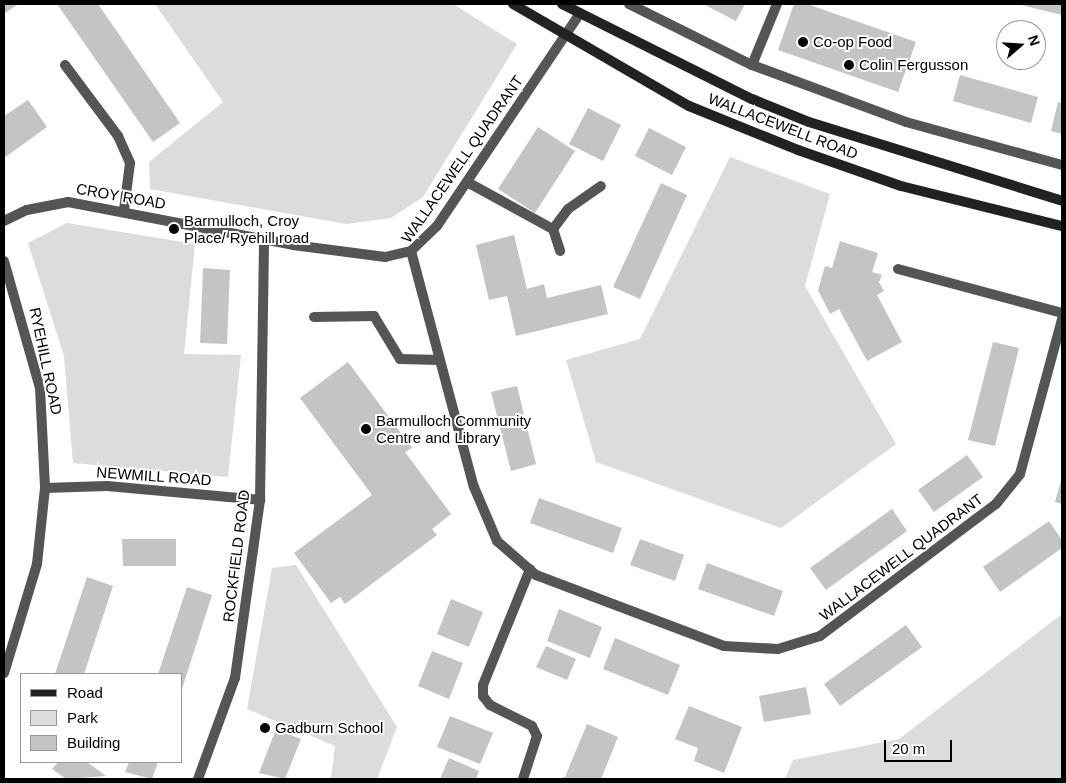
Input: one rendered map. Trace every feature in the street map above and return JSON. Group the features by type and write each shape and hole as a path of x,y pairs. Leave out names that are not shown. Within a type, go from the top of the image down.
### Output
{"street":[{"name":"WALLACEWELL ROAD","path":"513,4 566,38 689,106 798,150 901,186 1062,226"},
{"name":"WALLACEWELL ROAD","path":"562,4 579,15 809,122 1062,201"},
{"path":"629,4 752,65 906,122 1062,165"},
{"path":"752,65 777,4"},
{"name":"WALLACEWELL QUADRANT","path":"579,15 566,38 436,226 412,251 474,487 497,541 530,569 724,646 778,649 820,636 996,504 1020,474 1062,319"},
{"path":"65,65 118,136 130,162 124,210"},
{"path":"467,182 553,229 560,251"},
{"path":"553,229 568,209 601,186"},
{"name":"CROY ROAD","path":"4,221 27,210 68,202 124,210 264,239 385,257 412,251"},
{"name":"ROCKFIELD ROAD","path":"198,779 235,678 260,500 264,239"},
{"name":"RYEHILL ROAD","path":"4,261 40,388 45,488 37,564 4,673"},
{"path":"898,269 1062,313"},
{"path":"314,317 374,316 400,359 440,360"},
{"name":"NEWMILL ROAD","path":"45,488 107,486 260,500"},
{"path":"523,779 537,736 532,726 490,705 483,696 483,685 530,569"}],"green space":[{"path":"155,4 453,4 517,44 423,197 391,218 346,224 150,189 149,162 223,102"},
{"path":"730,157 830,194 805,286 896,444 781,528 596,462 566,360 640,339"},
{"path":"67,223 195,244 184,354 241,355 228,477 73,463 64,356 28,243"},
{"path":"296,565 397,727 377,779 331,779 335,746 247,709 272,568"},
{"path":"1062,614 1062,779 785,779 793,760 899,739"}],"building":[{"path":"4,4 18,4 4,14"},
{"path":"57,4 98,4 180,123 153,142"},
{"path":"703,4 745,4 736,21"},
{"path":"794,4 807,4 916,42 898,92 778,50"},
{"path":"1017,4 1062,4 1062,15"},
{"path":"960,75 1038,97 1031,123 953,101"},
{"path":"28,100 47,127 4,158 4,116"},
{"path":"1058,102 1062,103 1062,134 1051,131"},
{"path":"588,108 621,125 603,161 569,144"},
{"path":"538,127 575,151 535,213 498,189"},
{"path":"649,128 686,147 672,175 635,156"},
{"path":"661,183 687,195 640,299 613,287"},
{"path":"514,235 527,289 544,284 547,298 601,285 608,314 516,336 507,296 489,300 476,245"},
{"path":"840,241 878,253 872,272 882,275 879,282 884,291 877,295 902,342 867,361 839,309 830,314 818,290 825,266 832,268"},
{"path":"203,268 230,270 227,344 200,343"},
{"path":"993,342 1019,348 995,446 968,440"},
{"name":"Barmulloch Community Centre and Library","path":"348,362 412,448 405,452 451,514 432,529 437,535 345,604 340,597 331,603 294,553 372,495 300,398"},
{"path":"517,386 536,464 511,471 491,392"},
{"path":"967,455 983,477 934,512 918,490"},
{"path":"1062,477 1062,504 1055,502"},
{"path":"539,498 622,528 613,553 530,523"},
{"path":"892,509 907,531 826,590 810,568"},
{"path":"1049,521 1062,540 1062,548 1000,592 983,567"},
{"path":"122,539 176,539 176,566 123,566"},
{"path":"640,539 684,555 675,581 630,565"},
{"path":"707,563 783,591 774,616 698,589"},
{"path":"87,577 113,586 84,673 55,673"},
{"path":"187,587 212,595 182,689 182,673 158,673"},
{"path":"451,599 483,612 469,647 437,634"},
{"path":"559,609 602,627 590,658 547,641"},
{"path":"906,625 922,647 840,706 824,684"},
{"path":"615,638 680,665 668,695 603,669"},
{"path":"546,646 576,659 567,680 536,667"},
{"path":"432,651 463,663 449,699 418,686"},
{"path":"806,687 811,714 764,722 759,696"},
{"path":"689,706 742,727 724,773 694,761 698,748 675,739"},
{"path":"450,716 493,733 480,764 437,747"},
{"path":"587,724 618,737 601,779 557,779 565,777"},
{"path":"276,729 301,739 285,779 259,773"},
{"path":"449,758 479,771 476,779 440,779"},
{"path":"57,763 88,763 106,776 66,779 52,769"},
{"path":"129,763 158,763 152,779 125,772"}],"place":[{"name":"Co-op Food","path":"803,42"},
{"name":"Colin Fergusson","path":"849,65"},
{"name":"Barmulloch, Croy Place/ Ryehill road","path":"174,229"},
{"name":"Barmulloch Community Centre and Library","path":"366,429"},
{"name":"Gadburn School","path":"265,728"}]}
